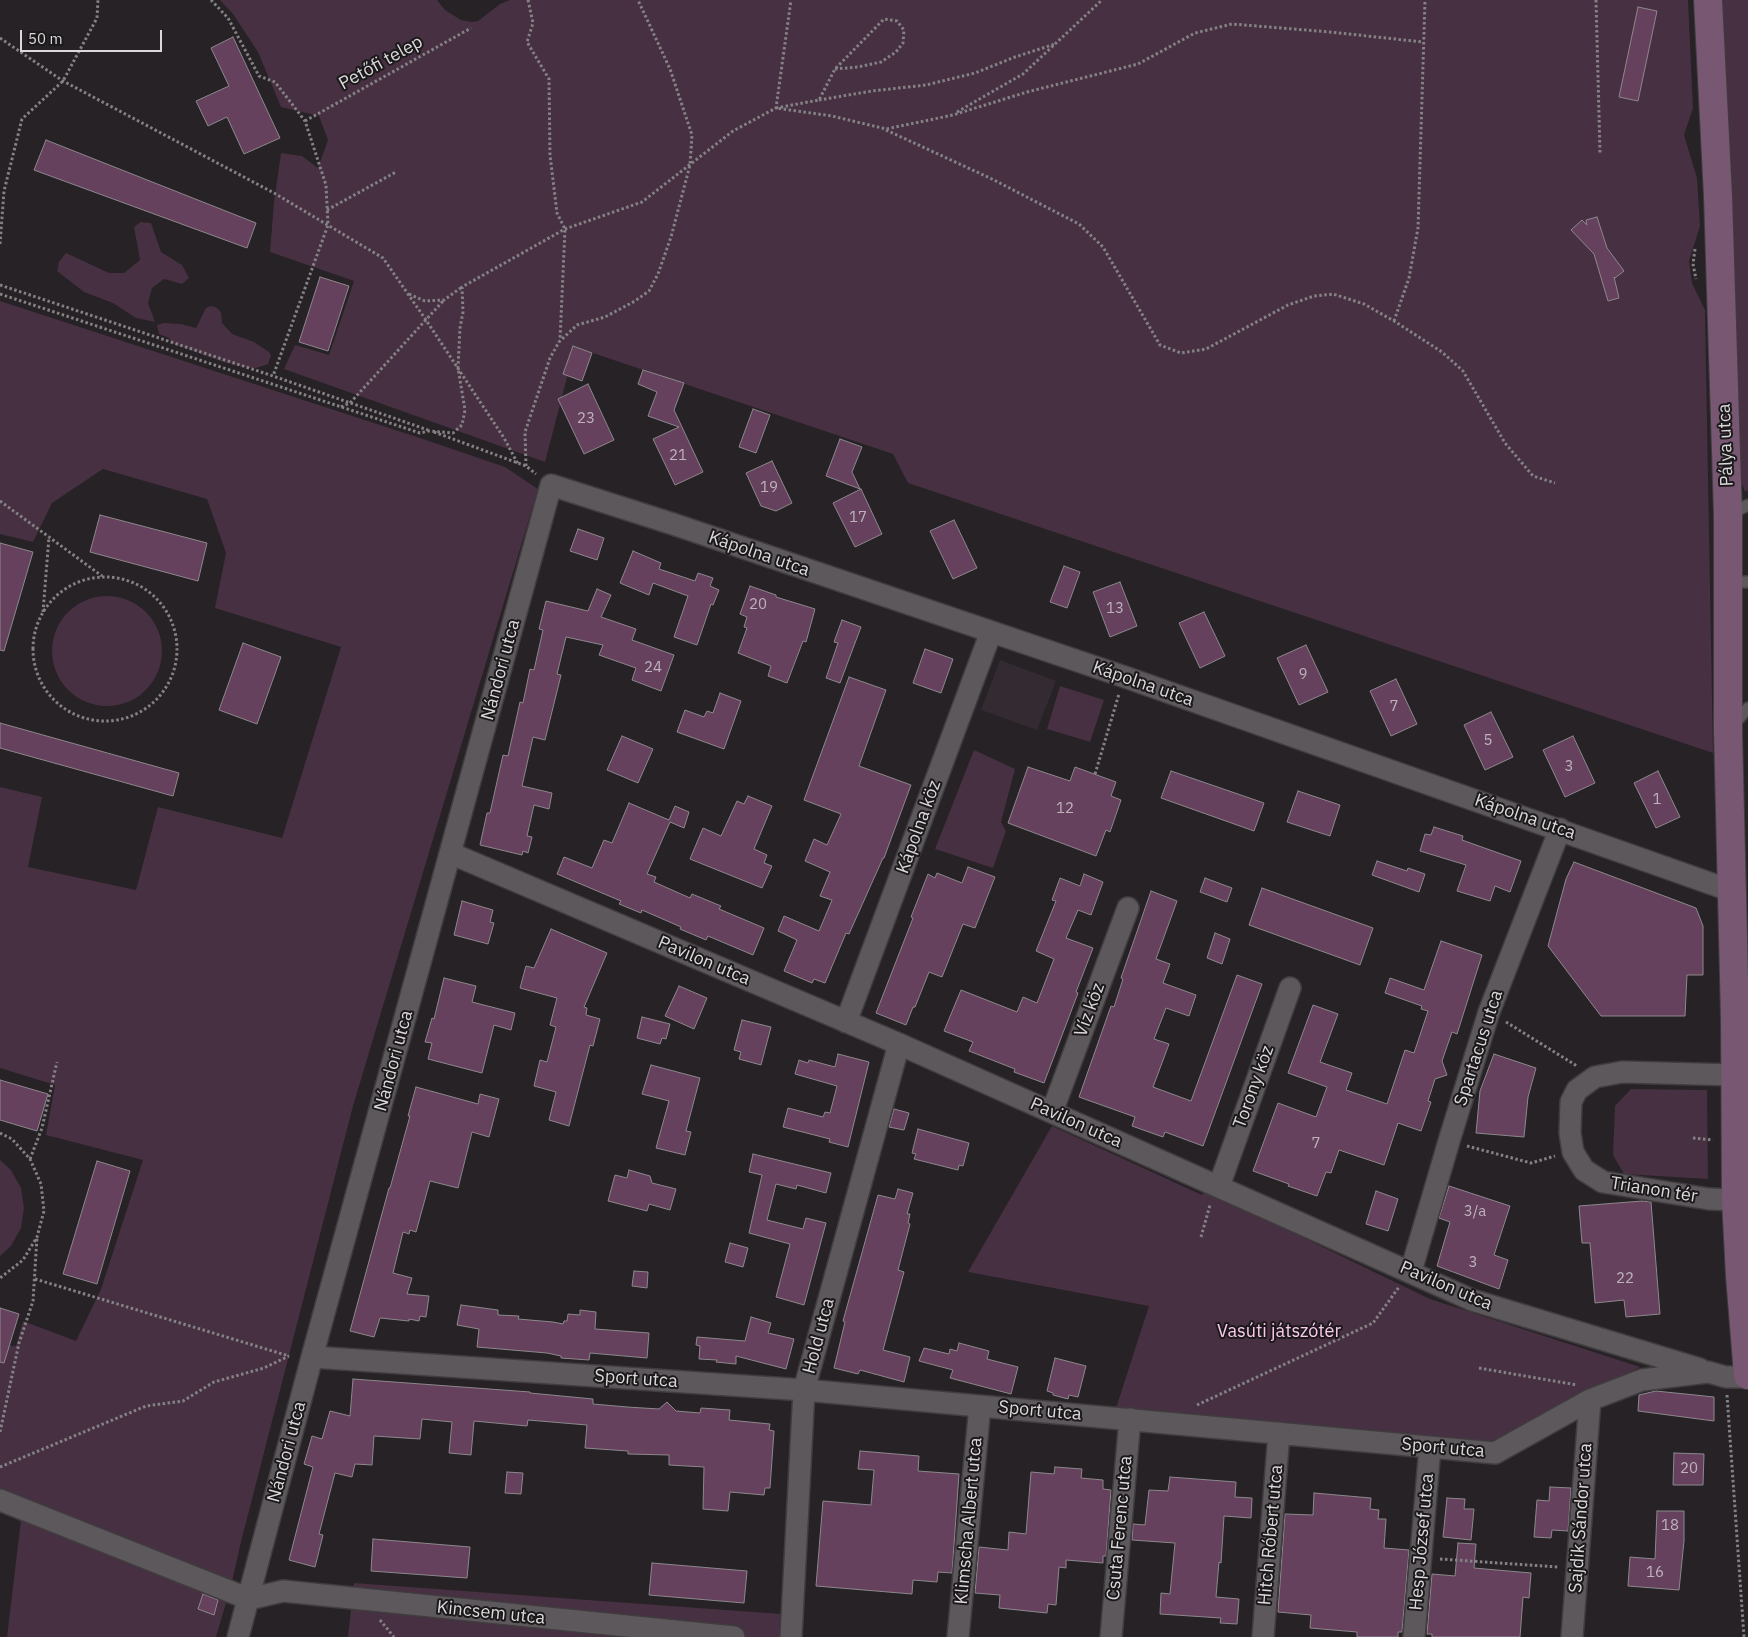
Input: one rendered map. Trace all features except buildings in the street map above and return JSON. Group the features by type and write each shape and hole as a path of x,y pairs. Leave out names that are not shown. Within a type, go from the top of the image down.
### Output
{"street":[{"name":"Pálya utca","path":"1708,0 1718,196 1738,510 1739,582 1728,731 1736,1200 1739,1268 1748,1376"},
{"name":"Kápolna utca","path":"551,485 682,527 1125,677 1732,891"},
{"name":"Nándori utca","path":"238,1637 312,1357 551,485"},
{"name":"Kápolna köz","path":"846,1022 991,632"},
{"name":"Spartacus utca","path":"1411,1271 1489,1012 1560,830"},
{"name":"Pavilon utca","path":"450,854 899,1044 1411,1271 1472,1300 1708,1372"},
{"name":"Víz köz","path":"1052,1112 1128,908"},
{"name":"Torony köz","path":"1219,1186 1290,988"},
{"name":"Hold utca","path":"792,1637 804,1390 899,1044"},
{"path":"1572,1152 1570,1133 1571,1102 1576,1090 1595,1077 1622,1072 1735,1075"},
{"name":"Trianon tér","path":"1572,1152 1584,1170 1603,1182 1709,1199 1736,1200"},
{"name":"Sport utca","path":"312,1357 804,1390 1495,1453 1590,1400 1642,1380 1708,1372 1726,1377 1748,1376"},
{"name":"Sajdik Sándor utca","path":"1572,1637 1590,1400"},
{"name":"Klimscha Albert utca","path":"958,1637 980,1406"},
{"name":"Csuta Ferenc utca","path":"1111,1637 1130,1420"},
{"name":"Hitch Róbert utca","path":"1263,1637 1279,1433"},
{"name":"Hesp József utca","path":"1414,1637 1430,1447"},
{"path":"0,1500 249,1599"},
{"name":"Kincsem utca","path":"249,1599 283,1591 734,1637"}],"lane":[{"path":"1728,731 1748,708"}],"path":[{"path":"0,244 4,191 22,119 63,81 97,18 98,0"},
{"path":"210,0 228,18 259,76 275,82 305,121 326,186 328,225 273,376"},
{"path":"528,0 533,23 527,42 549,79 550,155 557,213 565,229 560,341"},
{"path":"526,466 524,432 550,358 560,341 577,325 605,316 635,301 649,291 658,274 671,237 690,165 692,135 670,69 638,0"},
{"path":"776,108 791,0"},
{"path":"953,115 1023,74 1102,0"},
{"path":"1394,321 1408,278 1418,228 1425,0"},
{"path":"1596,0 1600,154"},
{"path":"819,100 835,69 884,20 897,21 904,30 903,43 896,52 881,62 835,69"},
{"path":"886,129 953,115 1027,92 1138,64 1194,33 1232,24 1423,42"},
{"name":"Petőfi telep","path":"305,121 471,28"},
{"path":"0,38 63,81 274,193 382,258 458,368 504,438 518,464"},
{"path":"341,407 350,403 444,300 462,287 565,229 642,202 733,131 776,108 872,91 934,83 976,73 1015,57 1055,44"},
{"path":"776,108 832,116 886,129 992,179 1079,224 1102,248 1160,345 1182,353 1206,349 1288,305 1314,296 1333,294 1364,304 1442,352 1463,371 1505,443 1533,476 1555,483"},
{"path":"327,210 396,172"},
{"path":"0,285 273,376 430,431 526,466 551,485"},
{"path":"0,294 420,433 430,431 453,433 462,425 465,410 458,368 460,328 463,312 462,287"},
{"path":"408,294 425,301 444,300"},
{"path":"0,501 102,577"},
{"path":"42,612 58,594 79,582 102,577 126,580 147,590 164,607 174,628 177,652 172,675 160,696 142,711 120,720 96,721 73,714 54,701 40,682 33,658 34,635 42,612 49,537"},
{"path":"1095,774 1125,677"},
{"path":"1489,1012 1595,1077"},
{"path":"30,1159 42,1128 57,1062"},
{"path":"0,1133 12,1139 30,1159 41,1184 44,1211 37,1237 33,1302 19,1343 0,1432"},
{"path":"1693,1138 1718,1140"},
{"path":"1449,1141 1531,1163 1572,1152"},
{"path":"1202,1237 1212,1200 1219,1186"},
{"path":"0,1278 22,1260 37,1237"},
{"path":"1194,1407 1372,1323 1411,1271"},
{"path":"35,1279 289,1356 312,1357"},
{"path":"0,1467 146,1406 183,1401 214,1382 264,1368 289,1356"},
{"path":"1479,1368 1612,1391"},
{"path":"1422,1558 1577,1568"}],"shaded area":[{"path":"1000,660 1056,681 1037,730 981,710"}],"green space":[{"path":"220,0 437,0 445,10 461,20 472,22 478,21 500,4 510,0 1688,0 1693,108 1684,135 1697,178 1700,226 1689,261 1692,283 1705,310 1713,753 908,483 893,454 575,347 545,462 284,369 295,345 329,355 354,281 270,252 274,202 281,153 302,156 318,168 328,140 319,116 281,107 258,52 233,14"},
{"path":"1719,0 1748,0 1748,490 1745,492 1738,473"},
{"path":"141,222 151,223 161,252 182,265 189,278 182,284 164,279 152,288 148,303 155,322 136,318 113,303 84,292 57,271 59,262 66,253 109,273 124,273 140,260 134,227"},
{"path":"0,301 505,467 538,489 353,1106 231,1586 216,1637 7,1637 23,1503 0,1493 0,1345 16,1346 23,1321 76,1341 101,1289 143,1160 46,1135 55,1085 0,1068 0,787 42,797 28,867 136,890 158,807 282,838 341,647 215,608 226,553 207,499 103,469 52,503 33,542 0,534"},
{"path":"210,306 216,307 221,312 222,323 232,334 254,342 269,352 271,356 268,364 256,368 248,368 223,362 172,343 169,338 159,334 157,325 164,323 181,324 196,328 206,308"},
{"path":"107,596 128,600 146,612 158,630 162,651 158,672 146,690 128,702 107,706 86,702 68,690 56,672 52,651 56,630 68,612 86,600"},
{"path":"1060,686 1104,700 1090,742 1047,729"},
{"path":"974,750 1015,769 1001,822 1006,831 993,868 935,849"},
{"path":"1631,1089 1707,1090 1708,1179 1624,1174 1613,1155 1615,1106"},
{"name":"Vasúti játszótér","path":"1052,1126 1202,1195 1205,1190 1430,1299 1640,1367 1493,1443 1115,1411 1149,1306 968,1272"},
{"path":"0,1160 11,1170 21,1188 24,1208 21,1228 11,1246 0,1256"},
{"path":"354,1583 781,1614 781,1637 348,1637"}]}
